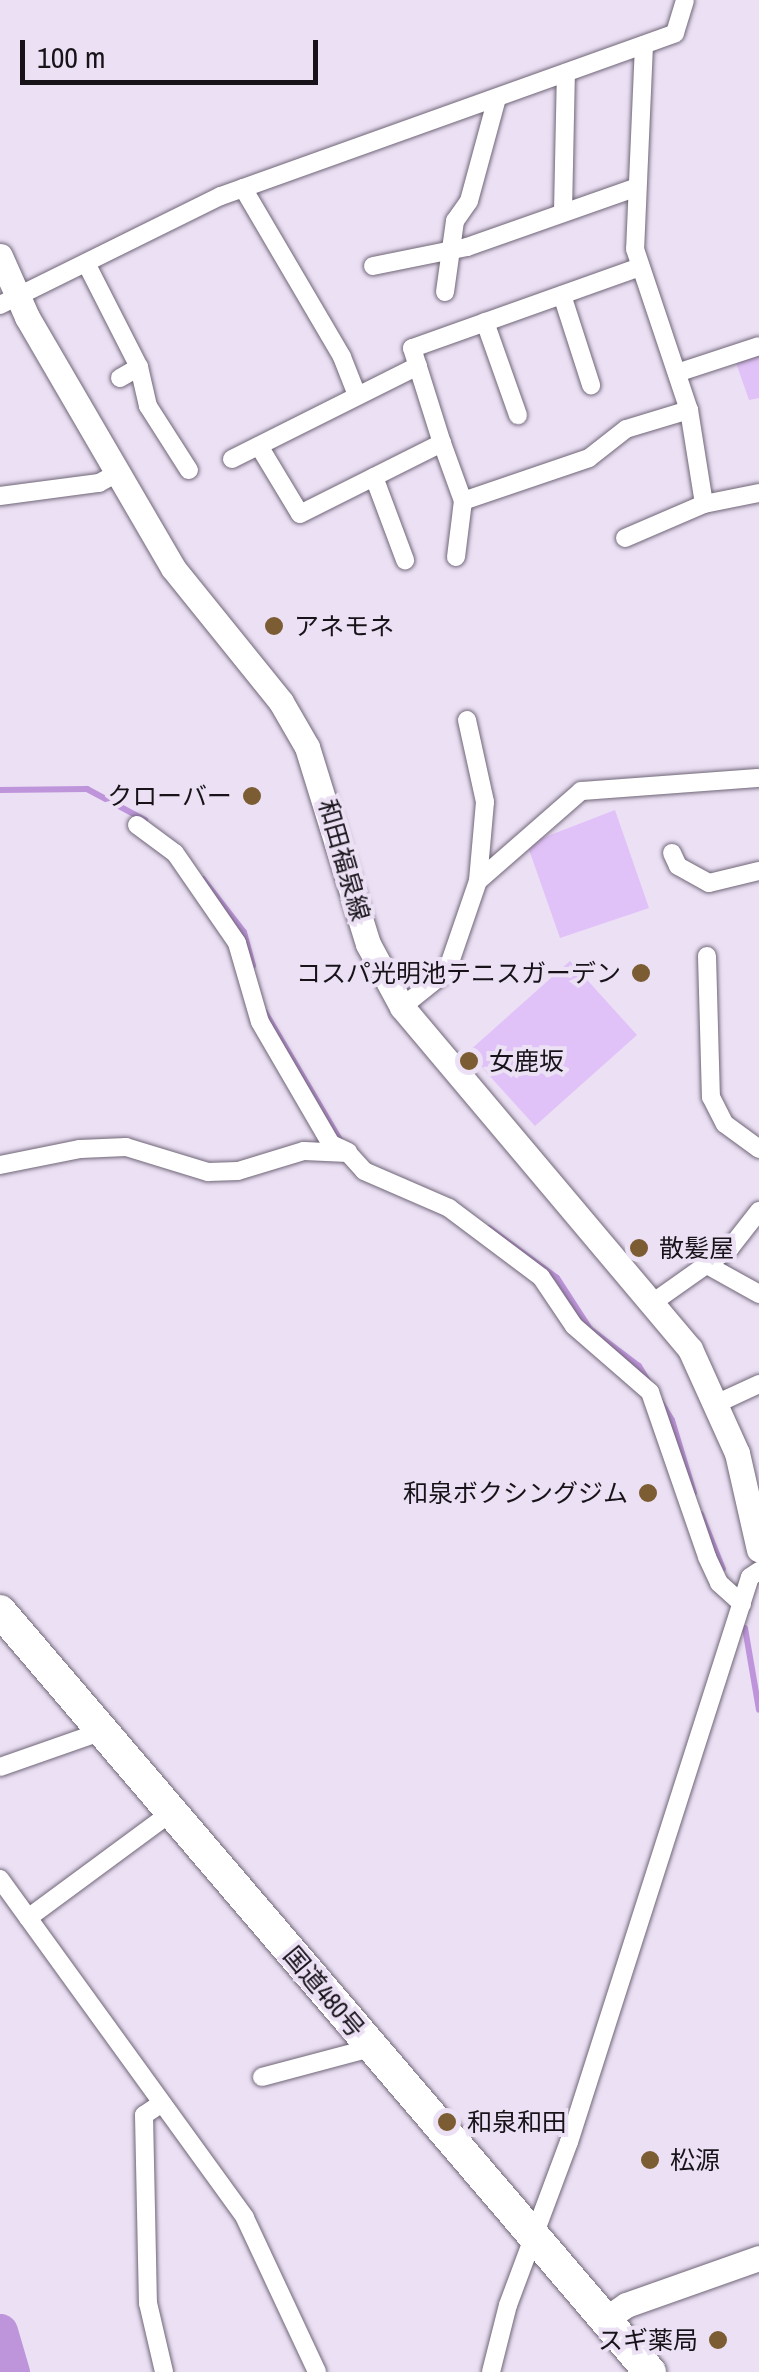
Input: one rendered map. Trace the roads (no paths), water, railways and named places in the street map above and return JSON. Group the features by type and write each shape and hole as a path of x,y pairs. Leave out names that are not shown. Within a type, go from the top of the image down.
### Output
{"highway":[{"name":"国道480号","path":"0,1610 650,2372"}],"main road":[{"name":"和田福泉線","path":"0,256 9,301 173,568 282,702 307,747 368,944 402,1007 655,1302 718,1403 738,1452 759,1550"},
{"path":"606,2319 626,2304 759,2258"}],"street":[{"path":"9,301 243,188 676,33 686,0"},
{"path":"644,46 637,187 640,267 690,410 704,504"},
{"path":"564,212 566,73"},
{"path":"445,292 450,252 497,98"},
{"path":"373,266 450,252 637,187"},
{"path":"243,188 342,357 358,395"},
{"path":"86,264 140,367 148,406 177,462"},
{"path":"456,557 463,501 412,348 640,267"},
{"path":"562,295 591,386"},
{"path":"485,322 518,416"},
{"path":"677,372 759,346"},
{"path":"232,459 418,366"},
{"path":"120,378 140,367"},
{"path":"463,501 588,458 626,429 690,410"},
{"path":"258,446 300,514 442,443"},
{"path":"0,496 99,483 115,474"},
{"path":"374,477 405,560"},
{"path":"625,538 649,538 704,504 759,493"},
{"path":"402,1007 447,971 478,880 485,802 467,720"},
{"path":"478,880 554,810 591,786 759,778"},
{"path":"137,825 175,853 237,943 260,1022 331,1144 348,1153 364,1171 449,1208 541,1277 574,1326 635,1373 659,1409 706,1558 718,1583 742,1604"},
{"path":"672,853 678,866 709,883 759,871"},
{"path":"707,956 711,1097 725,1124 759,1149"},
{"path":"0,1165 80,1149 126,1148 208,1172 238,1171 304,1151 348,1153"},
{"path":"655,1302 730,1248 759,1211"},
{"path":"706,1265 759,1294"},
{"path":"718,1403 759,1384"},
{"path":"491,2372 531,2237 569,2142 742,1604 759,1571"},
{"path":"0,1767 103,1731"},
{"path":"28,1918 172,1812"},
{"path":"0,1879 85,1990 159,2105 246,2218 317,2372"},
{"path":"262,2077 371,2048"},
{"path":"159,2105 144,2115 148,2303 164,2372"}],"waterway":[{"path":"0,790 87,789 145,820"},
{"path":"203,879 244,932 253,966"},
{"path":"265,1012 342,1143"},
{"path":"489,1228 557,1278 590,1329 639,1366 672,1420 694,1493"},
{"path":"701,1514 723,1569"},
{"path":"745,1628 759,1710"},
{"path":"0,2331 12,2372"}],"place":[{"name":"アネモネ","path":"274,626"},
{"name":"クローバー","path":"252,796"},
{"name":"コスパ光明池テニスガーデン","path":"641,973"},
{"name":"女鹿坂","path":"469,1061"},
{"name":"散髪屋","path":"639,1248"},
{"name":"和泉ボクシングジム","path":"648,1493"},
{"name":"和泉和田","path":"447,2122"},
{"name":"松源","path":"650,2160"},
{"name":"スギ薬局","path":"718,2340"}]}
